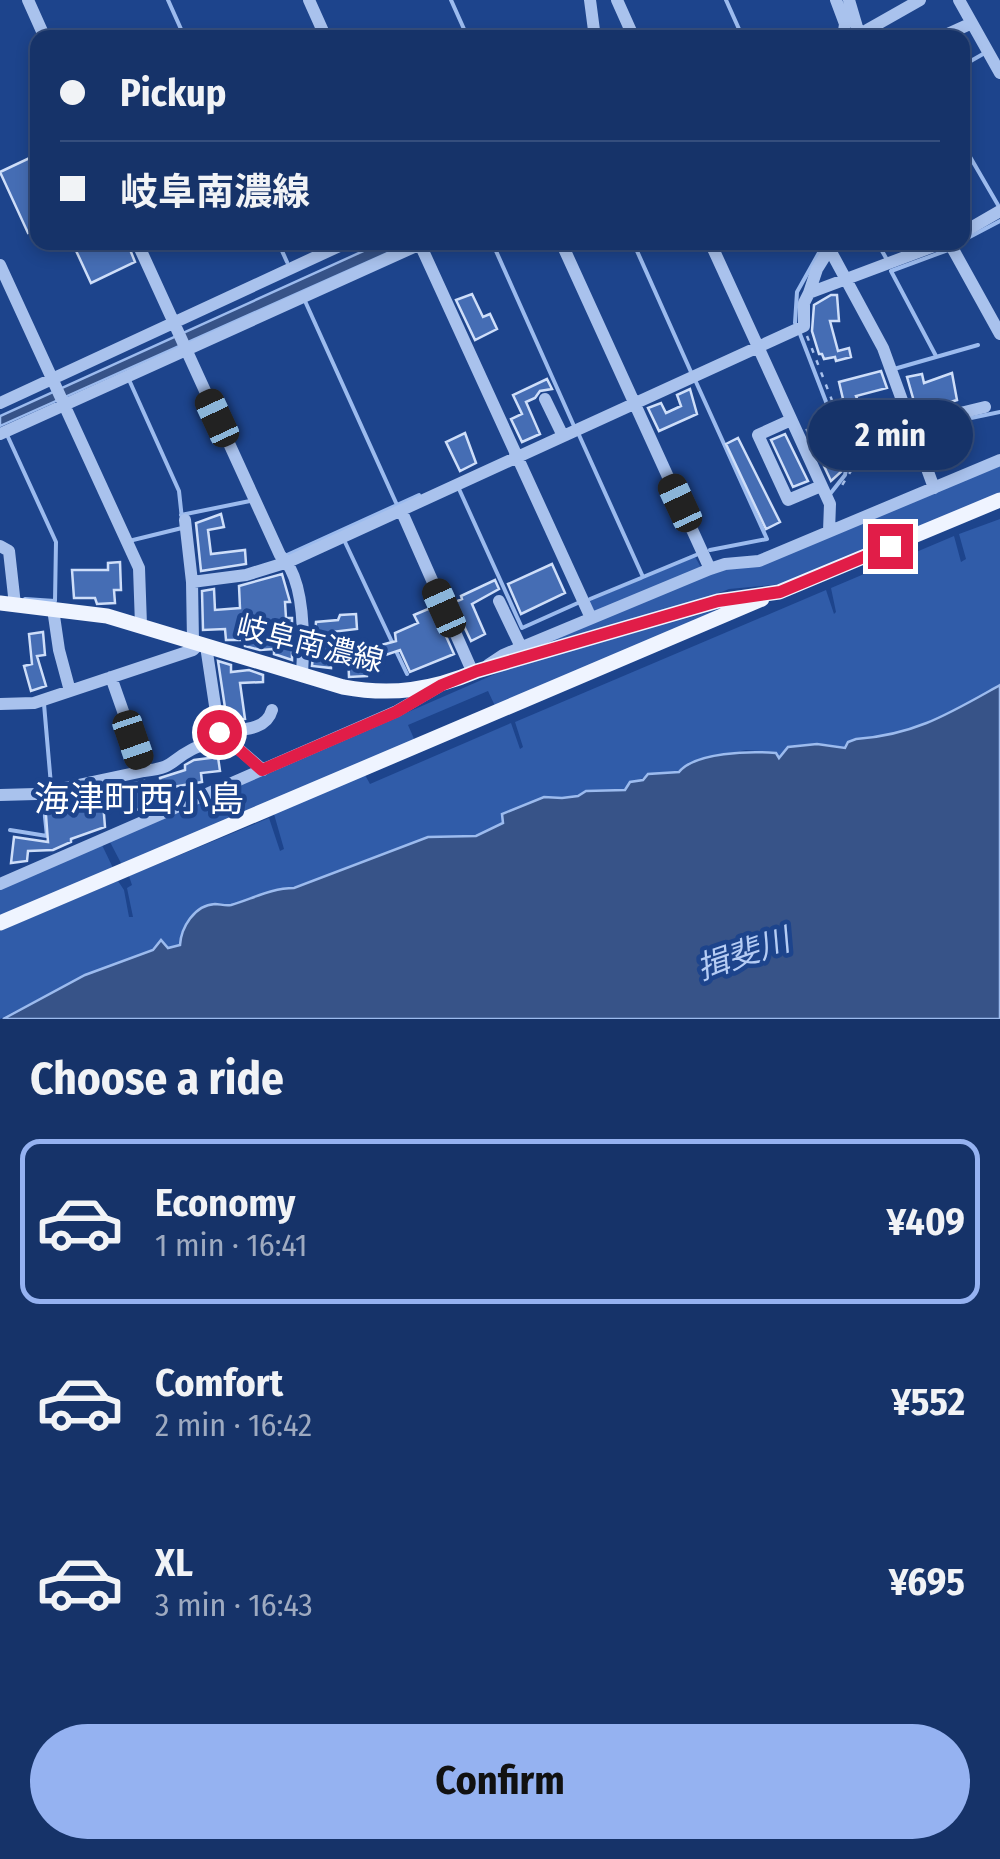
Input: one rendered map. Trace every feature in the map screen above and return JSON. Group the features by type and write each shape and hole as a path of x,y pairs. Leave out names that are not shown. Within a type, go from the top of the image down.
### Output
{"main road":[{"name":"岐阜南濃線","path":"8,604 108,616 374,693 407,692 442,685 718,601 780,592 1000,500"},
{"path":"0,923 780,592"}],"street":[{"path":"28,0 41,30"},
{"path":"310,0 323,30"},
{"path":"590,0 593,30"},
{"path":"617,0 630,30"},
{"path":"836,0 845,30"},
{"path":"849,0 855,30"},
{"path":"867,30 920,0"},
{"path":"960,0 1000,73"},
{"path":"623,30 624,16"},
{"path":"957,30 972,23"},
{"path":"970,228 1000,211"},
{"path":"141,250 280,555 292,570 305,634 302,674"},
{"path":"0,434 58,392 175,327 332,250"},
{"path":"0,402 58,392 185,349 406,250"},
{"path":"425,250 591,618"},
{"path":"565,250 710,569"},
{"path":"714,250 830,504 829,531"},
{"path":"192,582 246,576 288,562 804,326 804,303 816,269 828,250"},
{"path":"833,250 883,348 934,488"},
{"path":"809,293 926,250"},
{"path":"952,250 1000,334"},
{"path":"0,265 139,568 141,626"},
{"path":"545,399 563,436"},
{"path":"911,425 985,407"},
{"path":"791,420 758,435 788,500 822,486"},
{"path":"401,510 475,672 521,648 710,569 759,560 1000,460"},
{"path":"185,520 200,643 221,734 262,770"},
{"path":"0,546 9,551 8,604"},
{"path":"498,601 521,648"},
{"path":"54,608 58,650 70,691"},
{"path":"0,704 34,703 193,650 200,643"},
{"path":"111,677 144,771"},
{"path":"0,884 396,712 442,685"},
{"path":"221,734 259,727 267,722 272,710"},
{"path":"0,794 36,794 174,765 189,750 217,742 221,734"}],"path":[{"path":"804,326 854,466 830,504"}],"shaded area":[{"path":"1000,465 1000,493 783,584 729,589 689,605 515,655 725,567"},
{"path":"1000,519 1000,685 947,715 913,730 869,738 845,748 825,744 788,747 779,759 775,752 746,750 694,762 679,772 648,774 626,790 544,797 502,814 504,822 476,836 428,837 349,866 338,874 194,915 181,933 180,945 168,948 162,940 153,950 85,975 0,1019 0,931 118,881 124,890 129,917 133,917 127,888 132,885 129,876 269,818 280,851 284,849 274,814 365,775 370,784 511,723 520,749 523,747 515,722 826,590 834,614 831,588 954,536 961,562 966,559 959,534"},
{"path":"695,557 702,569 597,613 590,609 587,602"},
{"path":"734,605 495,706 488,691 408,725 415,741 122,865 110,842 509,668"},
{"path":"102,845 113,868 0,917 0,888"}],"water":[{"path":"366,250 394,250 0,426 0,416"},
{"name":"揖斐川","path":"1000,685 1000,1019 3,1019 85,975 153,950 161,940 168,948 180,945 190,918 208,905 231,905 294,888 428,837 476,836 503,823 502,814 544,797 625,790 630,782 643,780 648,774 679,772 697,760 724,754 776,753 779,758 788,747 817,744 845,748 856,739 896,733 931,721"}],"building":[{"path":"30,158 30,232 28,233 0,172"},
{"path":"76,250 130,250 135,262 91,283"},
{"path":"472,294 483,317 490,314 497,329 475,340 456,300"},
{"path":"837,295 839,321 830,321 838,351 849,348 851,357 836,361 835,357 824,359 819,354 812,331 814,305"},
{"path":"881,371 887,388 856,396 871,431 899,422 905,439 873,448 879,464 862,470 852,425 849,426 838,401 843,399 839,382"},
{"path":"952,373 957,400 917,412 907,377 922,374 924,383"},
{"path":"547,379 552,389 540,391 526,402 540,434 522,442 511,419 522,414 513,395"},
{"path":"690,389 697,414 659,431 648,408 661,403 666,413 681,406 677,395"},
{"path":"823,422 842,471 831,481 807,430"},
{"path":"465,433 476,463 460,471 446,442"},
{"path":"785,434 808,481 793,487 771,440"},
{"path":"738,438 780,522 766,529 726,444"},
{"path":"221,514 224,527 208,530 211,554 245,550 246,564 201,571 196,523"},
{"path":"120,562 121,590 114,590 115,603 97,604 95,598 74,598 72,570 108,570 108,563"},
{"path":"552,564 565,593 521,614 508,584"},
{"path":"282,574 290,602 285,602 286,618 292,618 292,660 274,654 274,649 245,646 245,640 226,640 225,629 203,630 202,591 214,589 215,610 240,608 239,586"},
{"path":"495,580 499,589 472,604 485,634 471,641 453,603"},
{"path":"433,607 454,654 410,672 400,650 368,661 367,676 349,677 348,654 396,641 395,633 418,623 414,615"},
{"path":"356,614 357,629 331,632 331,668 312,666 316,622"},
{"path":"43,632 45,655 37,656 46,686 31,691 24,666 32,664 29,634"},
{"path":"218,661 231,665 231,672 249,670 263,675 263,682 240,683 245,719 227,721"},
{"path":"218,757 220,771 201,773 202,782 161,789 160,778 185,770 185,765 194,760"},
{"path":"144,781 146,809 130,810 126,792 111,795 110,788"},
{"path":"66,798 67,808 103,802 105,827 53,850 28,851 27,861 11,863 14,837 48,842 45,802"}],"waterway":[{"path":"168,0 181,30"},
{"path":"451,0 464,30"},
{"path":"726,0 739,30"},
{"path":"970,61 983,54"},
{"path":"970,157 998,205"},
{"path":"970,237 1000,221"},
{"path":"282,250 287,262"},
{"path":"496,250 574,426"},
{"path":"637,250 691,372"},
{"path":"795,323 797,292 821,250"},
{"path":"882,250 886,258"},
{"path":"936,356 891,271 948,250"},
{"path":"305,301 397,505"},
{"path":"800,334 848,459 845,475 830,494"},
{"path":"894,369 978,345"},
{"path":"130,382 179,491 182,519"},
{"path":"696,382 767,539 710,550"},
{"path":"933,426 1000,412"},
{"path":"579,435 643,577 696,555"},
{"path":"8,437 56,542 55,601 25,599"},
{"path":"459,489 522,628 580,602"},
{"path":"287,555 419,495"},
{"path":"181,515 250,501"},
{"path":"133,540 182,528"},
{"path":"345,542 392,642"},
{"path":"590,599 641,578"},
{"path":"396,651 407,674"},
{"path":"44,704 51,785"},
{"path":"10,830 47,836 43,798"}],"district":[{"name":"海津町西小島","path":"139,799"}],"route":[{"path":"219,732 262,770 396,712 442,685 477,671 718,601 780,592 890,546"}]}
